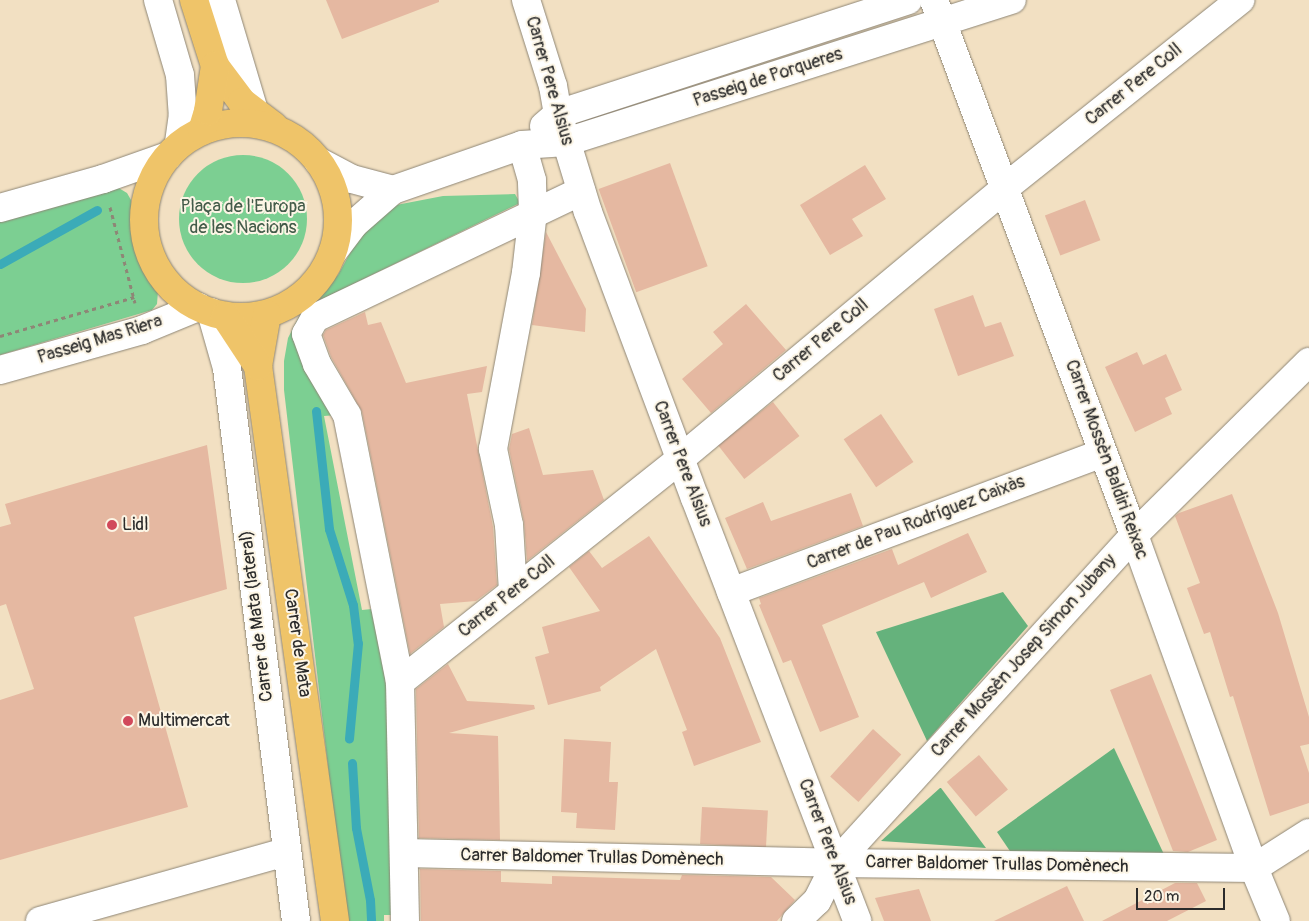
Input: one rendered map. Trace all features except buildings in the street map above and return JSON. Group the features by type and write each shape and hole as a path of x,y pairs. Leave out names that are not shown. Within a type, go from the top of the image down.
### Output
{"main road":[{"path":"194,0 215,66 242,102 279,130 300,143 318,161 330,182 338,205 339,228 333,252 323,273 308,292 289,305 267,314 246,318 211,312 174,290 156,267 146,239 144,209 152,181 208,111 215,66"},
{"path":"183,144 227,124 253,123 279,130"},
{"name":"Carrer de Mata","path":"211,312 258,366"},
{"name":"Carrer de Mata","path":"267,314 258,366 335,921"}],"street":[{"path":"0,208 103,179 183,144 180,75 158,0"},
{"path":"221,0 254,111"},
{"name":"Carrer Pere Alsius","path":"526,0 553,86 558,114 581,191 680,459 857,921"},
{"name":"Passeig de Porqueres","path":"522,145 558,114 908,0"},
{"name":"Passeig de Porqueres","path":"333,252 353,225 393,190 522,145 566,142 938,11 1012,0"},
{"name":"Carrer Pere Coll","path":"400,682 680,459 1006,187 1240,0"},
{"name":"Carrer Mossèn Baldiri Reixac","path":"938,11 1006,187 1254,868 1276,921"},
{"path":"513,592 510,524 493,449 526,273 533,212 532,180 522,145"},
{"path":"318,161 352,179 393,190"},
{"path":"405,921 400,682 347,415 317,364 306,334 314,318 533,212 581,191"},
{"name":"Passeig Mas Riera","path":"0,370 211,312"},
{"name":"Carrer de Mata (lateral)","path":"211,312 227,368 296,921"},
{"name":"Carrer Mossèn Josep Simon Jubany","path":"796,921 817,901 836,863 1134,535 1306,373"},
{"name":"Carrer de Pau Rodríguez Caixàs","path":"731,592 1102,453"},
{"path":"1254,868 1309,833"},
{"path":"40,921 286,852"},
{"name":"Carrer Baldomer Trullas Domènech","path":"404,853 836,863 1254,868"}],"path":[{"path":"103,179 142,330"},
{"path":"0,336 134,297"}],"green space":[{"name":"Plaça de l'Europa de les Nacions","path":"243,155 267,160 288,174 302,195 307,219 302,243 288,264 267,278 243,283 219,278 198,264 184,243 179,219 184,195 198,174 219,160"},
{"path":"117,187 127,193 131,200 131,228 135,250 143,269 158,291 157,304 152,310 0,355 0,221"},
{"path":"515,194 520,203 304,308 301,328 337,415 324,416 362,610 372,609 391,680 394,915 384,915 384,921 346,921 284,390 284,361 288,338 304,307 338,275 350,253 361,225 391,206 443,196"},
{"path":"1003,592 1028,626 927,741 876,632"},
{"path":"1114,748 1169,865 1014,857 997,832"},
{"path":"940,788 986,848 881,841"}],"waterway":[{"path":"0,264 97,210"},
{"path":"316,411 329,529 353,605 358,643 349,739"},
{"path":"352,763 356,828 370,900 371,921"}],"place":[{"name":"Lidl","path":"112,525"},
{"name":"Multimercat","path":"128,721"}]}
